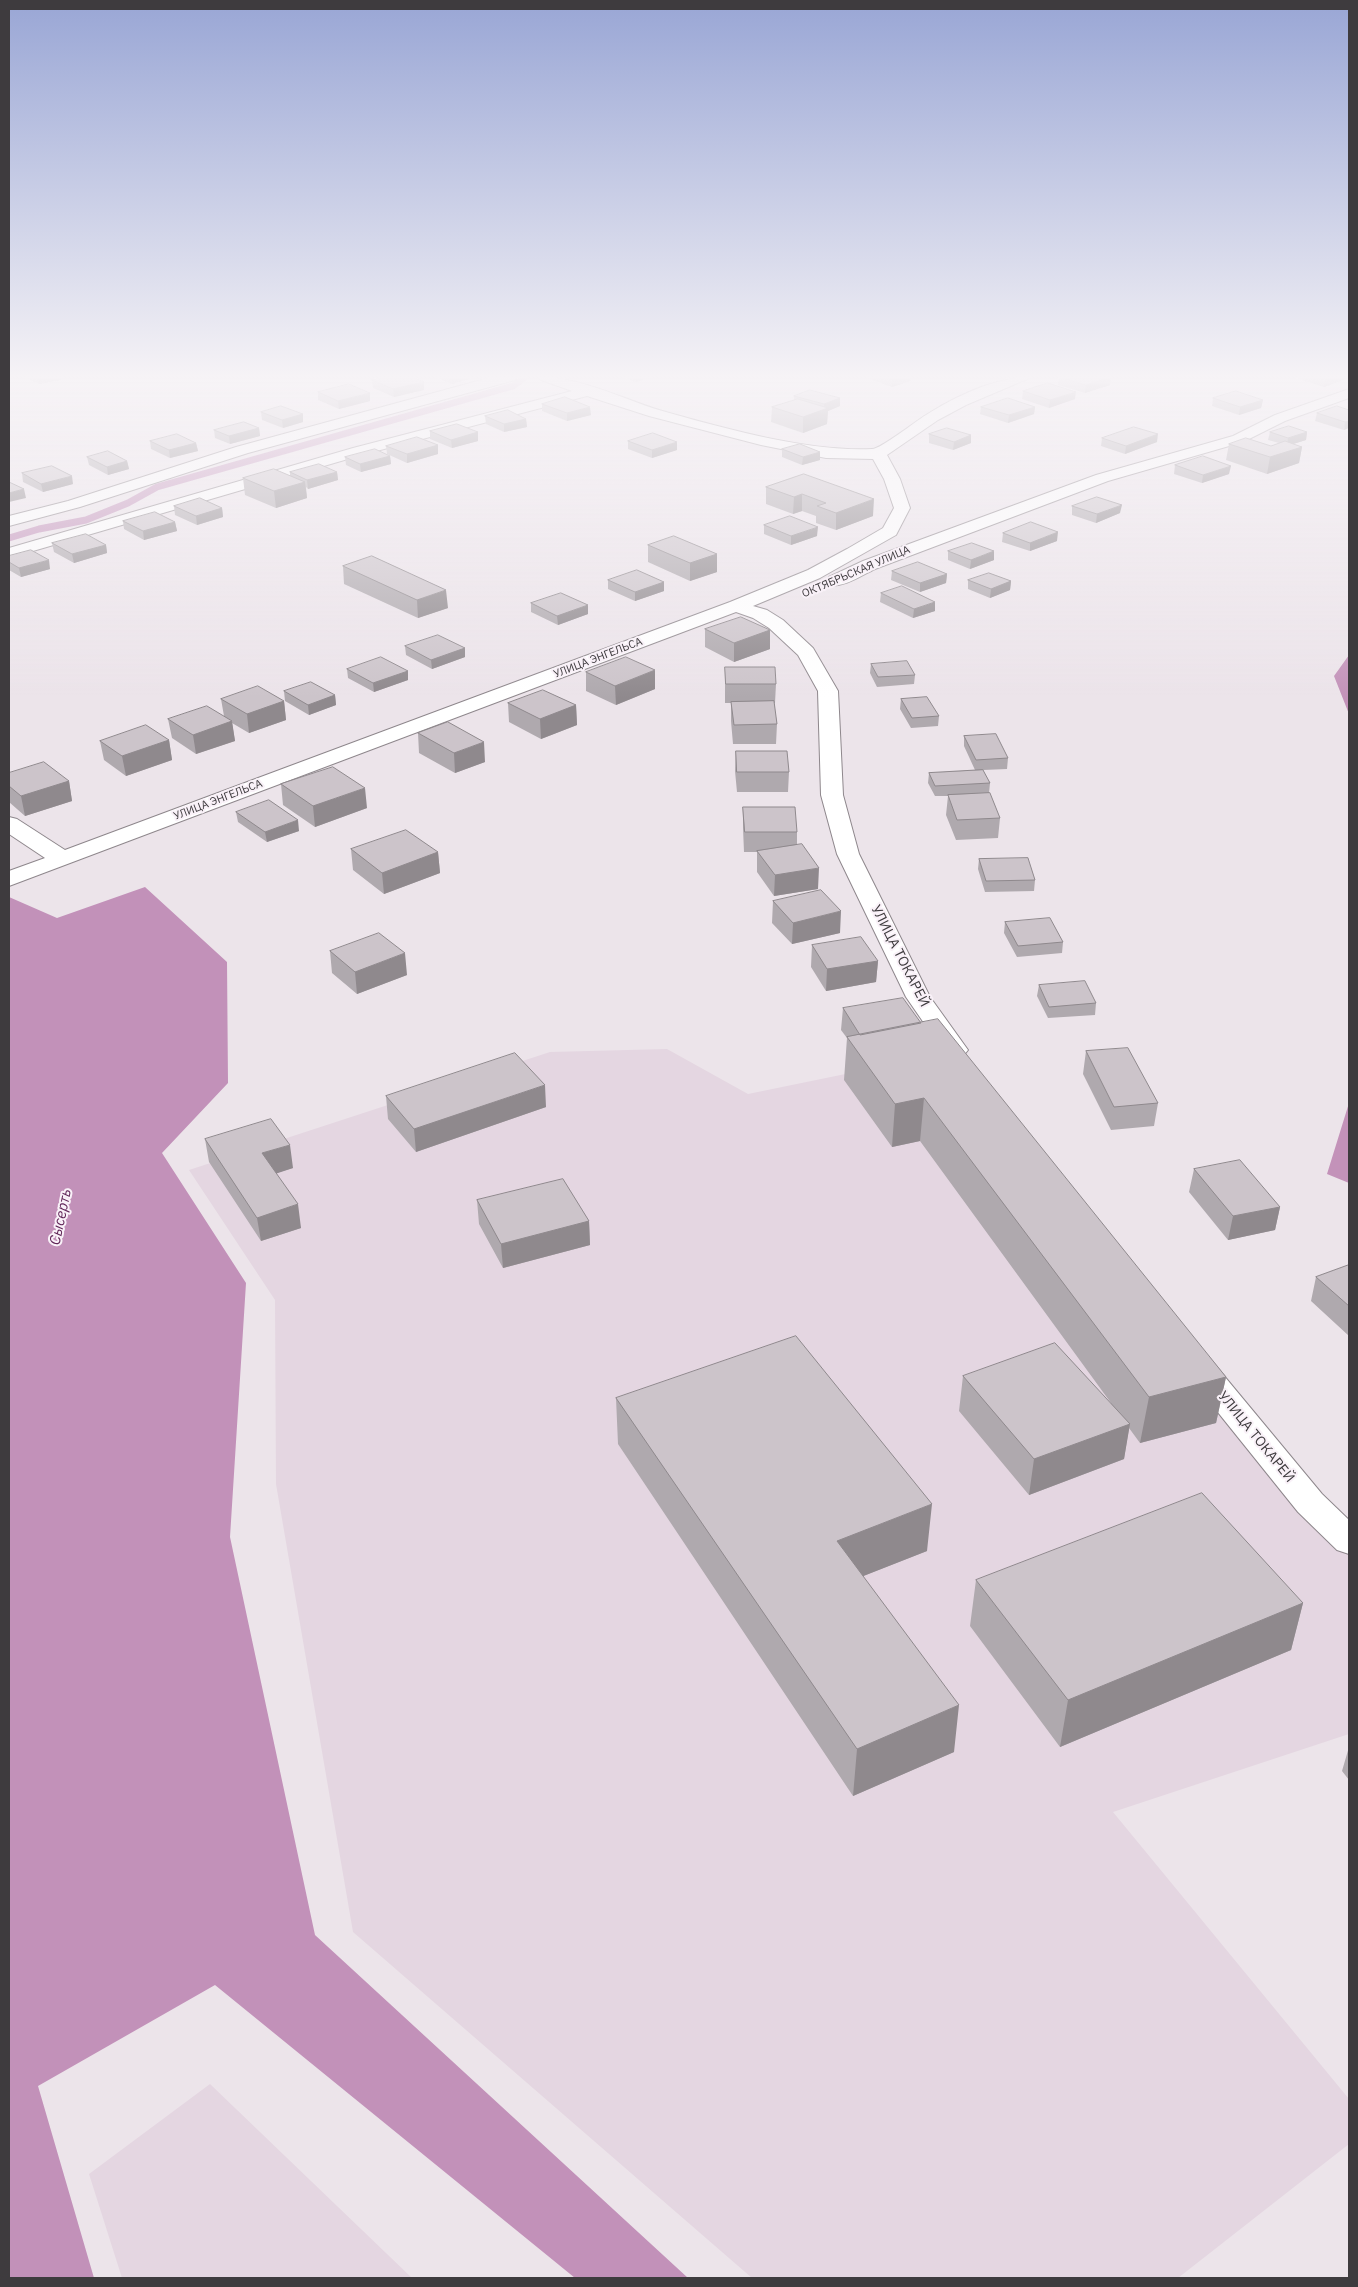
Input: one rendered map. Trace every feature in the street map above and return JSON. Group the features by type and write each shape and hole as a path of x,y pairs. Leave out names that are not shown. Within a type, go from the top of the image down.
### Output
{"street":[{"path":"9,521 74,504 137,484"},
{"path":"9,553 249,484"},
{"name":"УЛИЦА ЭНГЕЛЬСА","path":"9,879 748,610 890,530 902,508 894,484"},
{"name":"ОКТЯБРЬСКАЯ УЛИЦА","path":"748,610 1086,484"},
{"name":"УЛИЦА ТОКАРЕЙ","path":"748,610 776,624 806,652 828,692 832,795 848,854 918,997 967,1068"},
{"path":"9,824 63,859"},
{"name":"УЛИЦА ТОКАРЕЙ","path":"1184,1349 1310,1503 1349,1541"}],"shaded area":[{"path":"1349,655 1349,714 1334,676"},
{"path":"667,1049 748,1094 938,1055 1349,1551 1349,1734 1113,1812 1349,2099 1349,2144 1178,2278 752,2278 353,1932 276,1484 275,1300 189,1170 550,1052"},
{"path":"1349,1103 1349,1183 1327,1174"},
{"path":"210,2084 412,2278 122,2278 89,2174"}],"water":[{"name":"Сысерть","path":"145,887 227,962 228,1083 162,1153 246,1283 230,1537 315,1935 688,2278 575,2278 215,1985 38,2086 94,2278 9,2278 9,897 57,918"}],"building":[{"path":"9,484 24,489 9,493"},
{"path":"257,484 299,484 274,491"},
{"path":"776,484 831,484 874,499 836,513 817,506 826,503 802,494 794,497 766,487"},
{"path":"1097,497 1122,505 1097,514 1072,506"},
{"path":"200,498 222,508 196,516 174,506"},
{"path":"155,512 175,522 143,531 123,521"},
{"path":"790,516 818,527 791,536 764,525"},
{"path":"1031,522 1058,532 1030,543 1003,533"},
{"path":"86,534 106,545 72,554 52,543"},
{"path":"674,536 717,554 690,563 648,545"},
{"path":"972,543 994,551 971,560 948,551"},
{"path":"31,550 49,560 19,568 9,562 9,556"},
{"path":"372,556 446,590 417,600 343,566"},
{"path":"918,562 947,574 920,583 892,571"},
{"path":"637,570 664,582 635,592 608,580"},
{"path":"989,573 1011,581 991,589 968,580"},
{"path":"902,586 935,602 914,609 881,593"},
{"path":"561,593 588,605 557,616 531,603"},
{"path":"741,617 770,630 734,643 705,629"},
{"path":"438,635 465,648 431,660 405,646"},
{"path":"381,657 408,671 373,683 347,669"},
{"path":"626,657 655,670 615,686 586,672"},
{"path":"907,661 915,675 878,677 871,664"},
{"path":"725,667 775,667 776,684 726,684"},
{"path":"311,682 335,695 308,705 284,691"},
{"path":"258,686 284,701 247,714 221,699"},
{"path":"543,690 576,705 540,719 508,703"},
{"path":"927,697 939,716 912,718 901,699"},
{"path":"774,701 777,724 734,725 731,702"},
{"path":"207,706 232,721 193,735 168,719"},
{"path":"448,722 484,742 454,753 418,733"},
{"path":"146,725 169,740 122,756 100,741"},
{"path":"996,734 1008,758 976,760 964,736"},
{"path":"736,751 787,751 789,772 737,772"},
{"path":"44,762 69,781 21,796 9,786 9,773"},
{"path":"333,767 365,788 313,806 281,784"},
{"path":"983,770 990,783 935,786 929,773"},
{"path":"990,793 1000,818 957,820 948,795"},
{"path":"269,800 298,820 265,832 236,812"},
{"path":"743,807 795,807 797,832 745,832"},
{"path":"406,830 438,852 382,873 351,849"},
{"path":"802,844 819,868 775,875 757,851"},
{"path":"1028,858 1035,880 986,881 979,859"},
{"path":"821,890 841,911 793,923 773,901"},
{"path":"1050,918 1063,942 1018,946 1005,922"},
{"path":"379,933 405,953 355,972 330,951"},
{"path":"861,937 878,961 827,969 812,945"},
{"path":"1085,981 1096,1003 1049,1007 1039,985"},
{"path":"903,998 921,1023 860,1035 843,1008"},
{"path":"938,1019 1226,1377 1149,1397 924,1098 895,1104 847,1037"},
{"path":"1128,1048 1158,1103 1114,1107 1086,1051"},
{"path":"515,1053 545,1085 414,1129 386,1096"},
{"path":"271,1119 290,1145 262,1153 298,1204 257,1218 205,1139"},
{"path":"1240,1160 1280,1207 1233,1216 1194,1169"},
{"path":"563,1179 589,1221 501,1244 477,1200"},
{"path":"1349,1265 1349,1306 1316,1277"},
{"path":"796,1336 932,1504 837,1541 959,1705 857,1749 616,1398"},
{"path":"1055,1343 1130,1424 1034,1459 963,1376"},
{"path":"1202,1493 1303,1603 1068,1700 976,1580"}],"waterway":[{"path":"9,538 39,529 86,520 128,503 157,487 169,484"}]}
